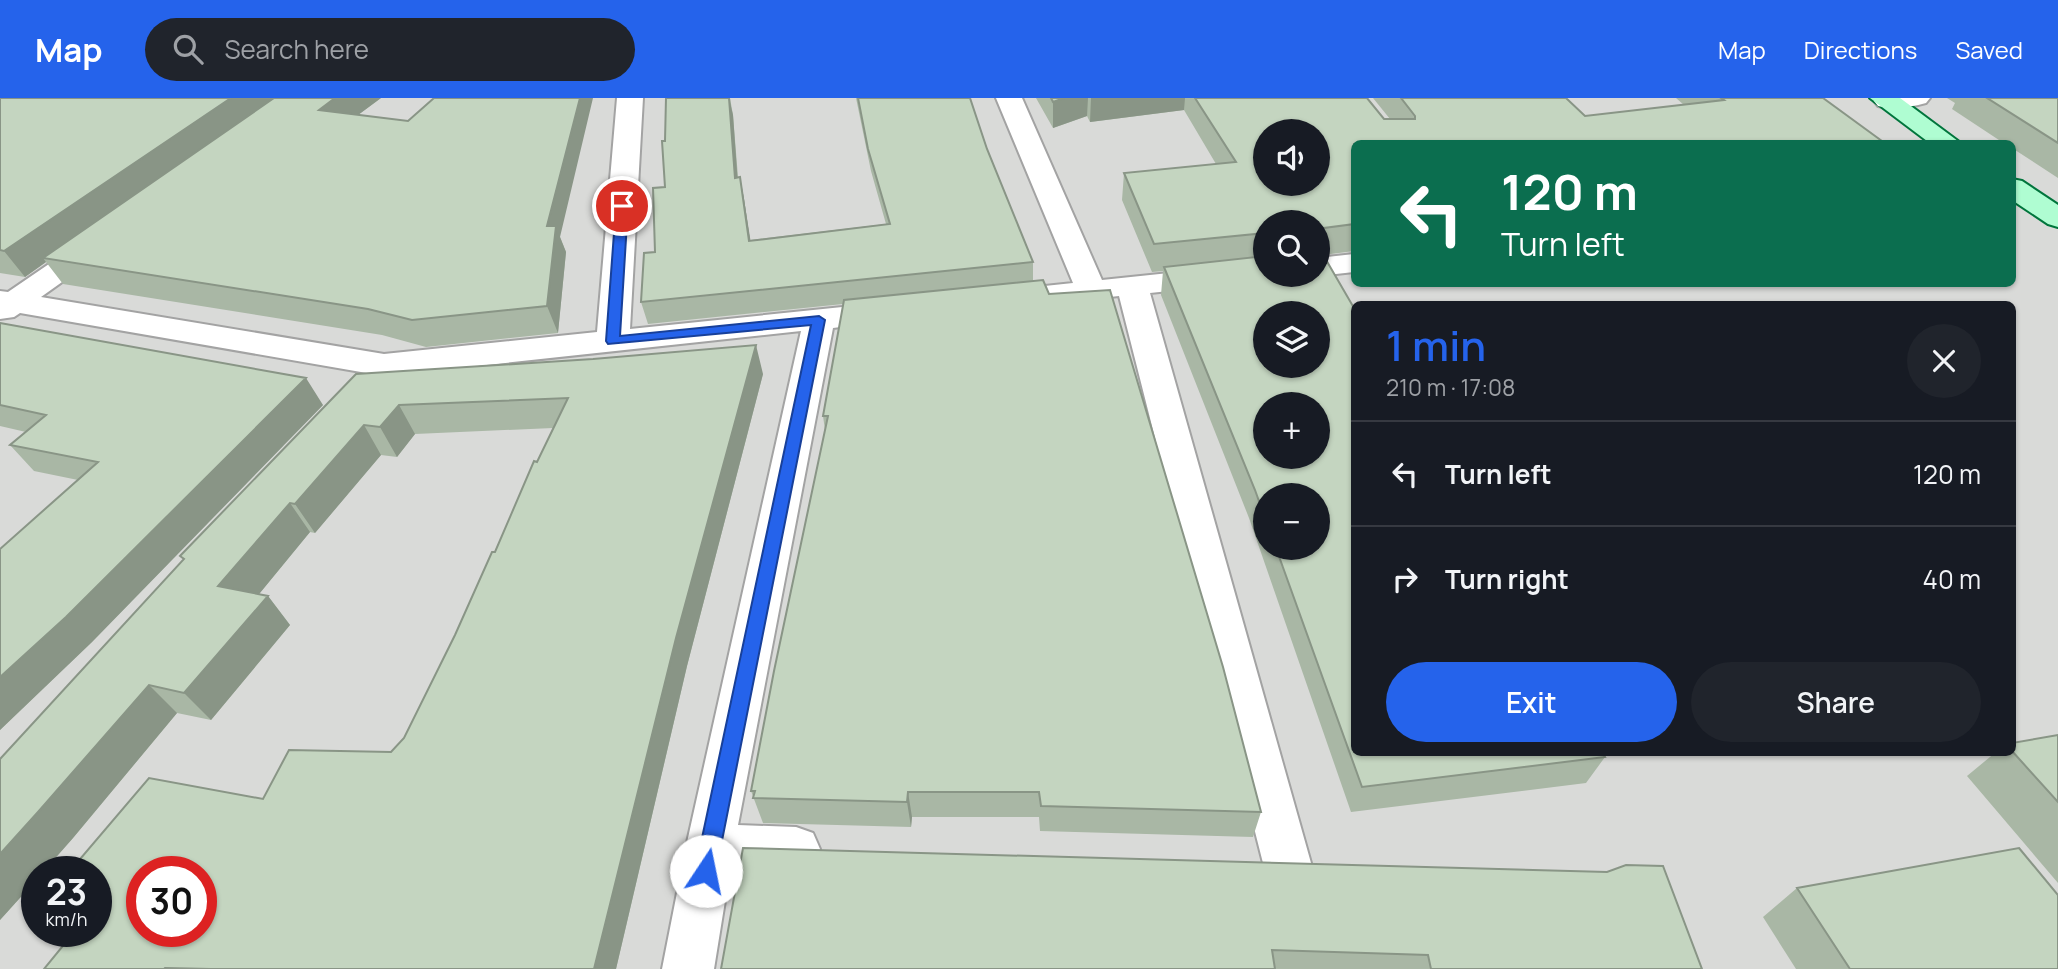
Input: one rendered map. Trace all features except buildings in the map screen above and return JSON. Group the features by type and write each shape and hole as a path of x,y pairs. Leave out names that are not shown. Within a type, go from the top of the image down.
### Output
{"main road":[{"path":"1885,99 1943,140"},
{"path":"2017,194 2058,218"}],"street":[{"path":"613,341 630,98"},
{"path":"1009,98 1091,289"},
{"path":"1885,99 1917,98"},
{"path":"5,305 114,231"},
{"path":"1330,266 1351,263"},
{"path":"968,303 1253,273"},
{"path":"1132,285 1287,863"},
{"path":"5,305 384,365 914,309"},
{"path":"688,969 710,847 819,320"},
{"path":"355,396 384,365"},
{"path":"710,847 834,850"}],"shaded area":[{"path":"0,98 2058,98 2058,969 0,969"}],"route":[{"path":"622,206 613,341 819,320 706,871"}]}
